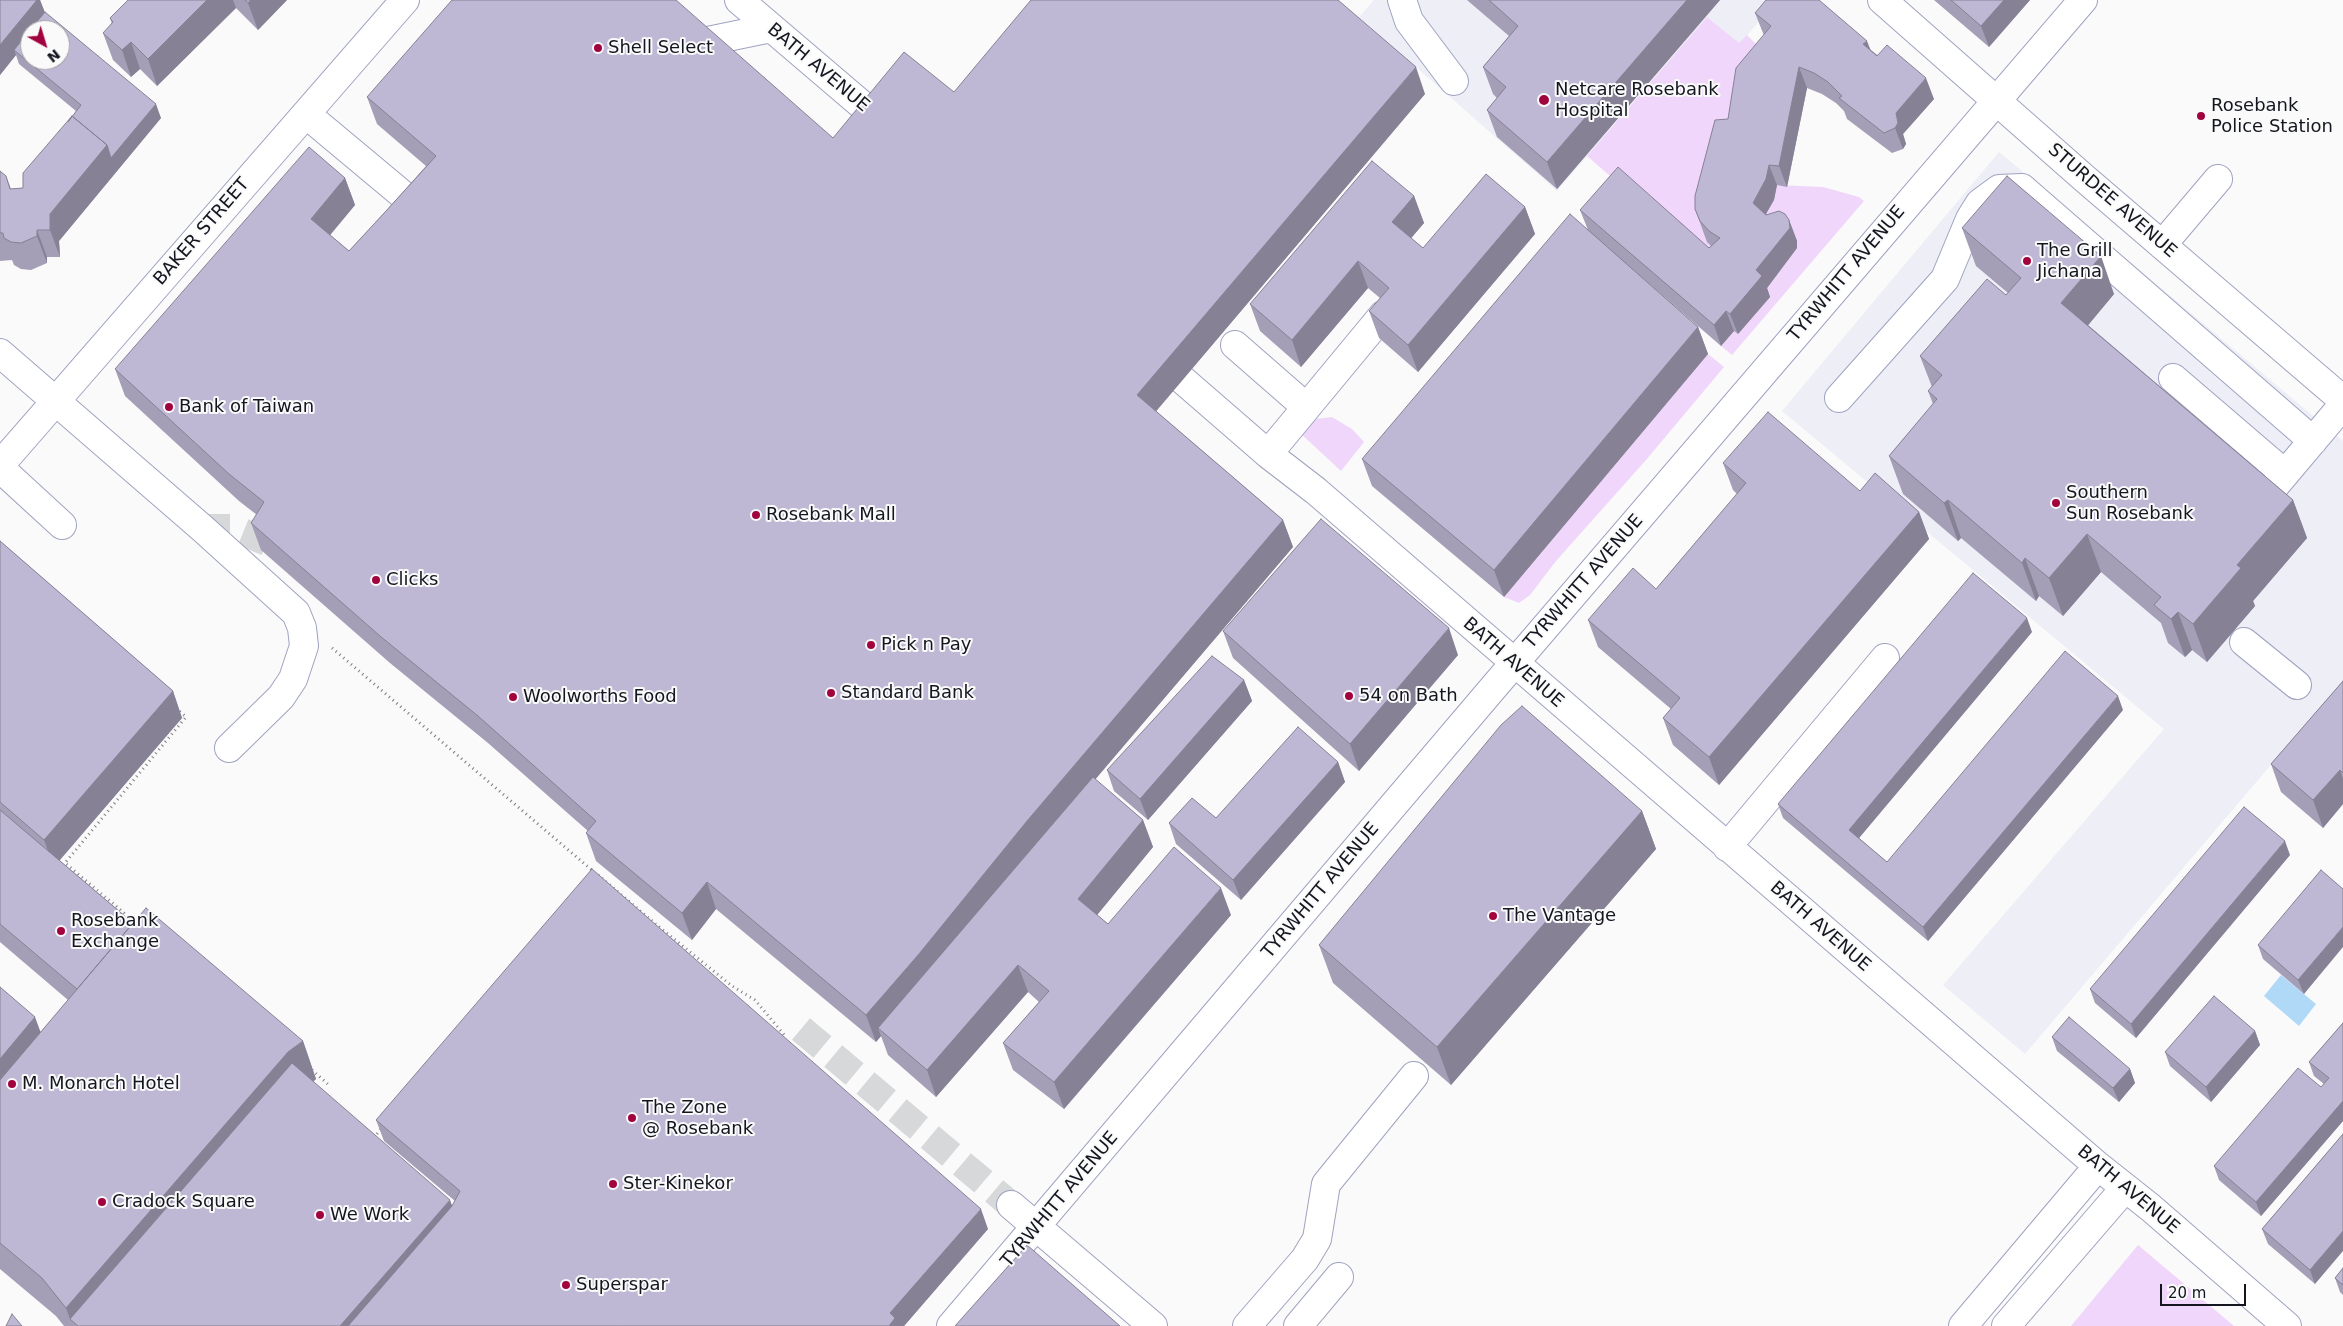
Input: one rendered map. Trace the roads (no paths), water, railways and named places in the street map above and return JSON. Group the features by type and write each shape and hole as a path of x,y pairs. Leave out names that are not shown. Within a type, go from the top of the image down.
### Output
{"street":[{"name":"BAKER STREET","path":"0,467 56,400 405,0"},
{"path":"638,0 660,24 684,39 703,42 771,28"},
{"name":"BATH AVENUE","path":"739,0 906,143"},
{"path":"1402,0 1409,21 1454,81"},
{"name":"STURDEE AVENUE","path":"1882,0 2162,245 2343,400"},
{"name":"TYRWHITT AVENUE","path":"951,1326 1995,100 2083,0"},
{"path":"306,114 421,210"},
{"path":"2162,245 2218,179"},
{"path":"1839,398 1945,279 1970,219 1980,202 1999,189 2022,188 2313,441"},
{"path":"1268,454 1383,315"},
{"name":"BATH AVENUE","path":"1138,342 1268,454 1316,491 1514,664 2098,1166 2288,1326"},
{"path":"1235,345 1306,407"},
{"path":"0,353 56,400 296,613 302,628 303,650 297,670 287,690 229,748"},
{"path":"2173,378 2278,482 2343,405"},
{"path":"0,467 62,525"},
{"path":"2244,642 2296,685"},
{"path":"1727,847 1885,658"},
{"path":"1247,1326 1305,1259 1317,1239 1321,1220 1321,1202 1326,1184 1414,1076"},
{"path":"1963,1326 2098,1166"},
{"path":"2006,1326 2125,1188"},
{"path":"1011,1205 1038,1226 1153,1326"},
{"path":"1298,1326 1339,1277"}],"water":[{"path":"2281,975 2316,1004 2299,1026 2264,996"}],"tunnel":[{"path":"202,528 233,528 267,542"},
{"path":"801,1029 1011,1205"}],"place":[{"name":"Shell Select","path":"598,48"},
{"name":"Netcare Rosebank Hospital","path":"1544,100"},
{"name":"Rosebank Police Station","path":"2201,116"},
{"name":"The Grill Jichana","path":"2027,261"},
{"name":"Bank of Taiwan","path":"169,407"},
{"name":"Southern Sun Rosebank","path":"2056,503"},
{"name":"Rosebank Mall","path":"756,515"},
{"name":"Clicks","path":"376,580"},
{"name":"Pick n Pay","path":"871,645"},
{"name":"Standard Bank","path":"831,693"},
{"name":"54 on Bath","path":"1349,696"},
{"name":"Woolworths Food","path":"513,697"},
{"name":"The Vantage","path":"1493,916"},
{"name":"Rosebank Exchange","path":"61,931"},
{"name":"M. Monarch Hotel","path":"12,1084"},
{"name":"The Zone @ Rosebank","path":"632,1118"},
{"name":"Ster-Kinekor","path":"613,1184"},
{"name":"Cradock Square","path":"102,1202"},
{"name":"We Work","path":"320,1215"},
{"name":"Superspar","path":"566,1285"}]}
